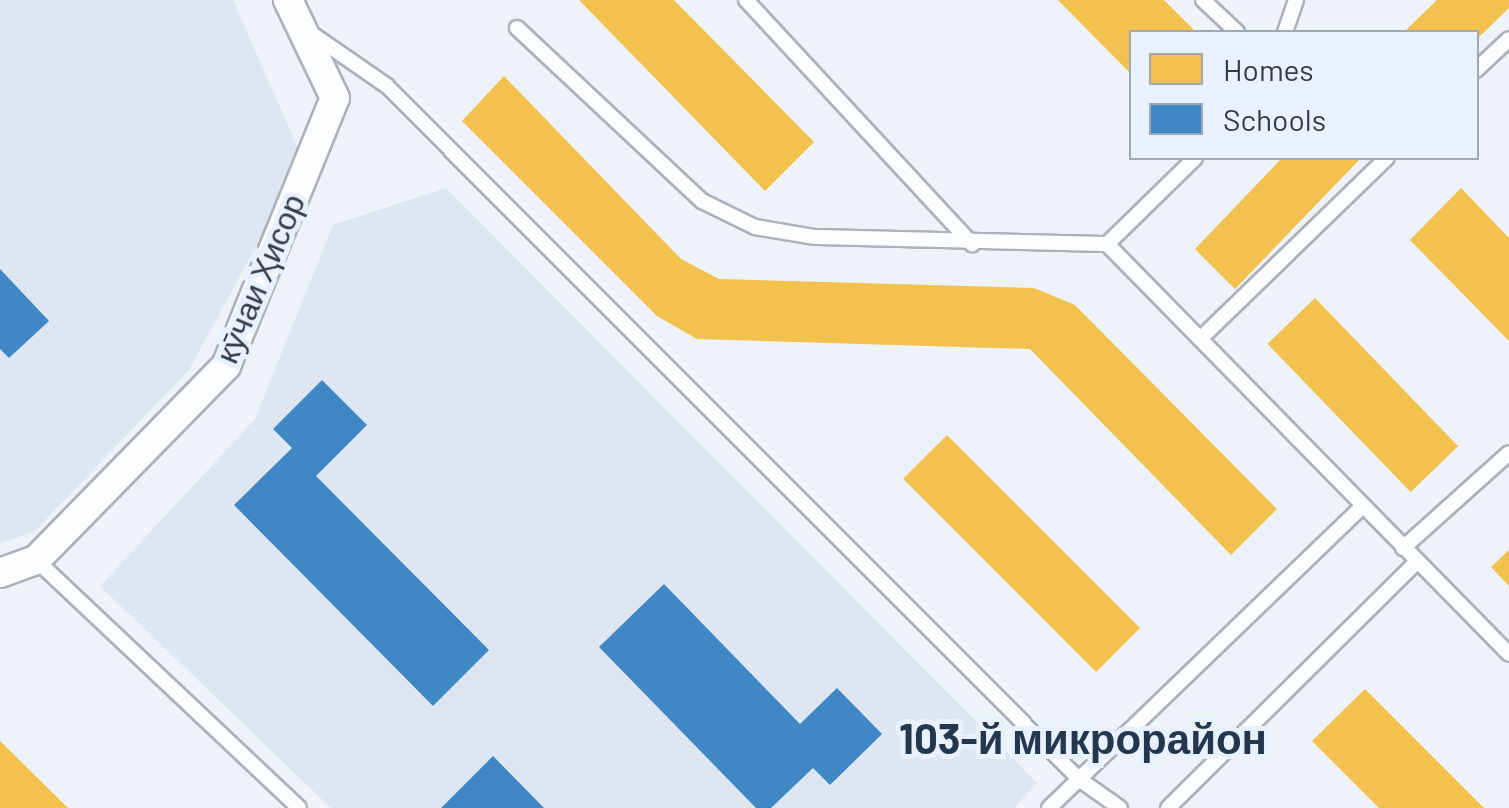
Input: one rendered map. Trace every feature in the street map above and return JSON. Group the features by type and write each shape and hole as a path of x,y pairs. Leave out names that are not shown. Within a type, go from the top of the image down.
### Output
{"street":[{"name":"кӯчаи Ҳисор","path":"36,560 226,366 335,98 288,0"},
{"path":"0,573 36,560"}],"lane":[{"path":"746,0 972,244"},
{"path":"1203,0 1235,30"},
{"path":"1286,30 1296,0"},
{"path":"300,26 388,86 1080,779 1120,808"},
{"path":"516,28 702,201 755,226 972,244 1107,244 1193,160"},
{"path":"1479,67 1509,39"},
{"path":"1200,340 1385,160"},
{"path":"1107,244 1509,654"},
{"path":"1403,548 1509,453"},
{"path":"1050,808 1362,507"},
{"path":"36,560 299,808"},
{"path":"1168,808 1417,562"}],"shaded area":[{"path":"0,0 233,0 303,160 189,370 34,532 0,543"},
{"path":"446,188 1037,783 1014,808 331,808 100,586 255,419 333,225"}],"building: Homes":[{"path":"579,0 674,0 814,142 765,191"},
{"path":"1058,0 1164,0 1194,30 1129,30 1129,72"},
{"path":"1437,0 1509,0 1509,8 1479,37 1479,30 1406,30"},
{"path":"504,76 681,259 719,279 1034,288 1075,305 1277,509 1231,555 1030,349 697,339 657,316 462,121"},
{"path":"1280,160 1359,160 1235,289 1195,249"},
{"path":"1461,188 1509,238 1509,341 1410,240"},
{"path":"1315,298 1458,446 1411,492 1268,344"},
{"path":"947,435 1140,628 1096,672 903,479"},
{"path":"1509,550 1509,586 1491,567"},
{"path":"1365,689 1484,808 1379,808 1312,741"},
{"path":"0,741 68,808 0,808"}],"building: Schools":[{"path":"0,269 49,321 9,358 0,349"},
{"path":"322,380 367,425 316,476 489,650 433,706 234,505 292,448 273,429"},
{"path":"664,584 800,724 837,688 882,734 830,785 813,768 771,808 756,808 599,647"},
{"path":"493,756 544,808 441,808"}],"district":[{"name":"103-й микрорайон","path":"1083,737"}]}
